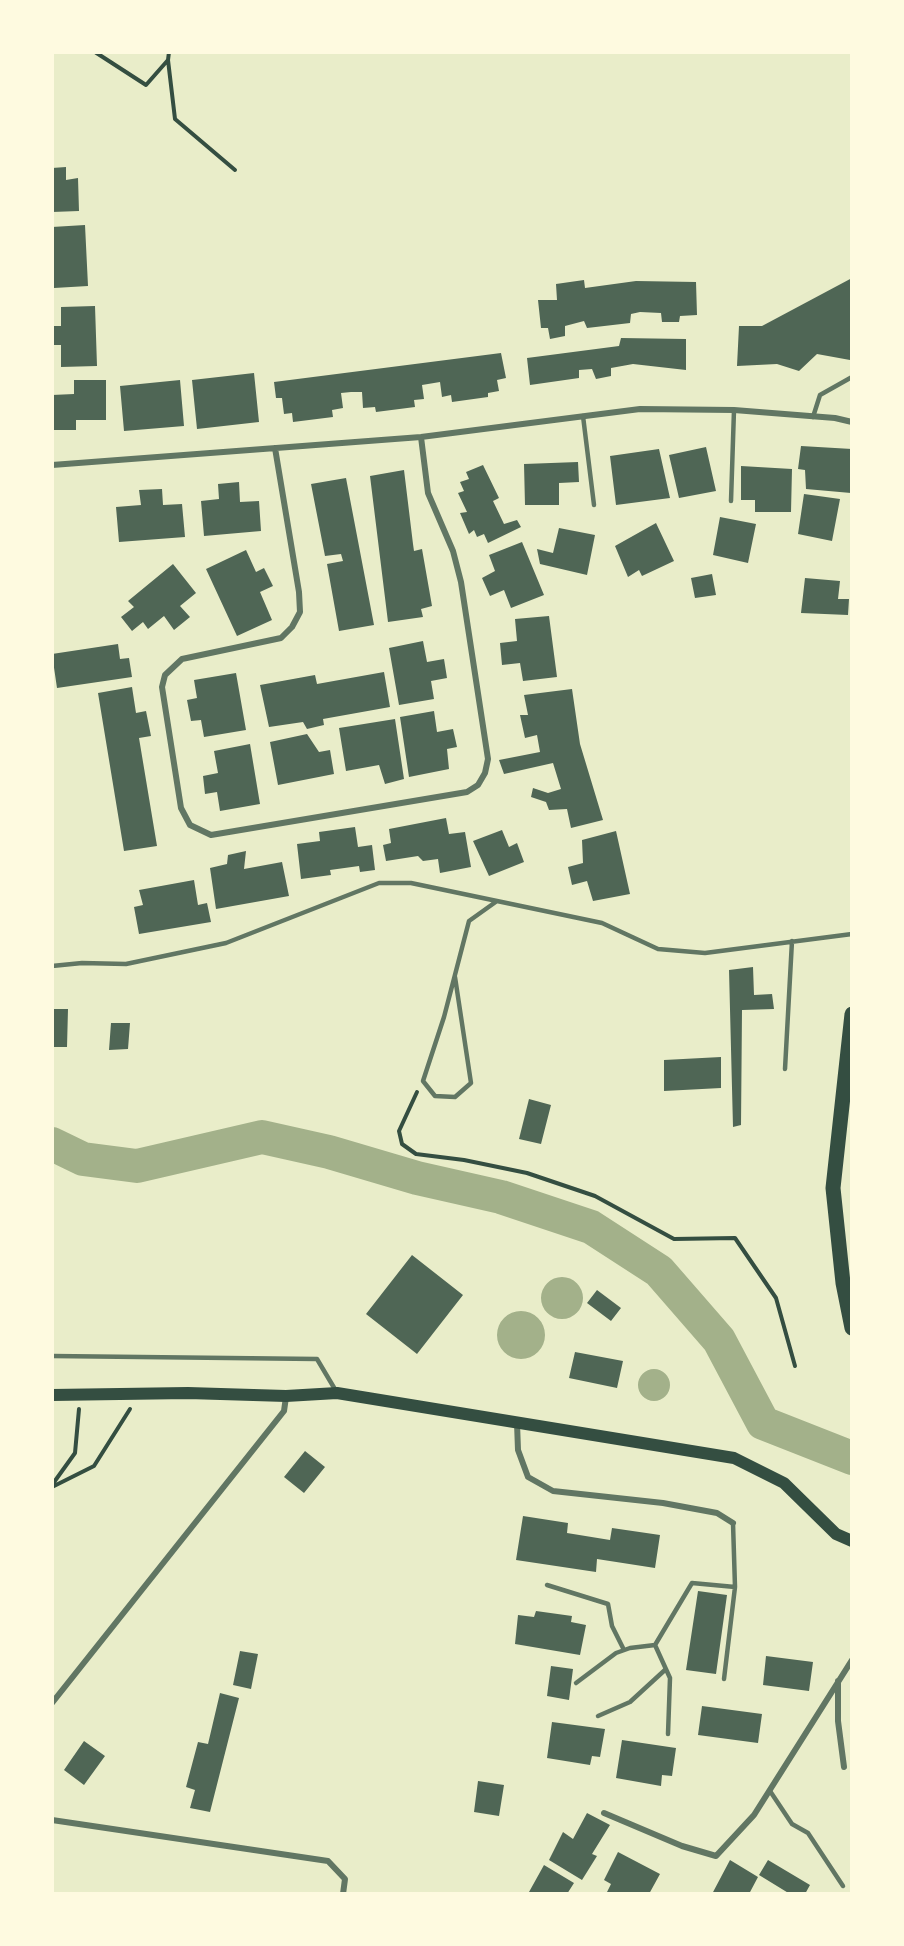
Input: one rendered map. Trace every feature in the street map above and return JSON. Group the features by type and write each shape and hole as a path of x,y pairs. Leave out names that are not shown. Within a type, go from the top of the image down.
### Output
{"main road":[{"path":"852,1014 833,1188 843,1283 852,1328"},
{"path":"52,1395 140,1393 286,1396 338,1393 734,1458 784,1483 836,1534 852,1541"}],"street":[{"path":"52,465 421,437 640,409 734,410 835,418 852,416"},
{"path":"835,418 852,422"},
{"path":"276,448 299,592 300,612 292,627 281,638 182,659 165,675 162,687 181,808 190,825 211,835 466,792 478,785 485,773 488,759 461,582 453,551 428,493 421,437"},
{"path":"52,1703 284,1411 286,1396"},
{"path":"517,1423 518,1450 528,1477 553,1491 663,1503 717,1513 733,1523"},
{"path":"603,1813 681,1846 716,1856 754,1815 852,1660"},
{"path":"838,1681 837,1721 844,1767"},
{"path":"52,1820 328,1861 345,1879 343,1893"}],"lane":[{"path":"813,417 820,395 852,377"},
{"path":"730,501 734,410"},
{"path":"583,416 594,506"},
{"path":"52,966 82,963 126,964 226,943 379,883 411,883 602,923 658,949 705,954 852,934"},
{"path":"455,977 471,1083 455,1097 435,1096 423,1081 470,921 497,902"},
{"path":"785,1069 792,941"},
{"path":"52,1356 317,1359 338,1393"},
{"path":"724,1679 735,1587 733,1523"},
{"path":"655,1645 692,1582 735,1587"},
{"path":"547,1585 608,1604 612,1626 624,1650"},
{"path":"576,1683 624,1650 655,1645"},
{"path":"655,1645 670,1678 668,1734"},
{"path":"598,1716 630,1702 666,1669"},
{"path":"770,1791 792,1824 808,1833 843,1886"}],"path":[{"path":"95,52 146,85 168,60"},
{"path":"169,52 175,120 235,170"},
{"path":"423,1081 399,1131 402,1144 416,1154 464,1160 526,1173 595,1196 674,1239 735,1238 776,1298 795,1366"},
{"path":"52,1486 94,1466 140,1393"},
{"path":"52,1486 75,1453 80,1394"}],"shaded area":[{"path":"562,1277 570,1278 577,1283 582,1290 582,1306 577,1313 570,1318 562,1319 554,1318 547,1313 542,1306 541,1298 542,1290 547,1283 554,1278"},
{"path":"521,1311 538,1318 545,1335 538,1352 521,1359 504,1352 497,1335 504,1318"},
{"path":"654,1369 666,1373 670,1385 666,1397 654,1401 642,1397 638,1385 642,1373"}],"building":[{"path":"66,167 66,180 78,178 79,211 52,212 52,168"},
{"path":"85,225 88,286 54,288 52,227"},
{"path":"852,278 850,360 817,354 799,371 777,364 737,366 739,326 762,326"},
{"path":"584,280 585,288 636,281 696,282 697,315 680,316 679,322 662,322 661,313 640,312 631,314 630,323 587,328 584,321 565,326 565,336 550,339 548,328 541,328 538,300 557,300 556,284"},
{"path":"95,306 97,366 61,367 61,345 52,345 52,326 61,326 61,307"},
{"path":"621,338 686,339 686,370 633,364 611,368 611,376 596,379 592,369 579,370 579,378 530,385 527,358 619,346"},
{"path":"501,353 506,378 497,380 499,391 488,393 488,397 452,402 451,395 442,397 440,382 422,385 424,399 414,400 415,407 376,412 375,407 363,408 362,392 341,393 343,408 332,410 333,417 293,422 292,413 284,414 282,398 276,398 274,382"},
{"path":"254,373 259,422 197,429 192,380"},
{"path":"74,380 106,380 106,420 76,420 76,430 52,430 52,395 74,394"},
{"path":"180,380 184,426 124,431 120,386"},
{"path":"801,446 852,449 851,493 806,489 805,470 798,469"},
{"path":"706,447 716,491 679,498 669,455"},
{"path":"659,449 670,498 616,505 610,456"},
{"path":"578,462 579,482 559,483 559,505 525,505 524,464"},
{"path":"483,465 499,498 493,501 504,524 517,520 521,527 488,543 484,534 477,537 474,530 469,534 460,513 467,512 458,493 464,491 460,482 469,479 466,472"},
{"path":"741,466 792,469 791,512 755,512 755,500 741,500"},
{"path":"404,470 414,551 422,549 432,606 421,609 423,617 388,622 370,476"},
{"path":"346,478 374,625 339,631 327,564 343,561 341,554 325,556 311,484"},
{"path":"239,482 240,502 259,501 261,531 204,536 201,501 219,499 218,484"},
{"path":"162,489 163,505 182,504 185,537 119,542 116,507 141,505 139,490"},
{"path":"804,494 840,499 832,541 798,534"},
{"path":"720,517 756,524 748,563 713,555"},
{"path":"656,523 674,561 642,576 639,570 628,577 615,546"},
{"path":"559,528 595,535 587,575 540,564 537,549 553,553"},
{"path":"522,542 544,595 511,608 504,590 490,596 482,578 495,571 489,555"},
{"path":"246,550 256,572 264,568 273,586 260,592 272,620 237,636 206,569"},
{"path":"173,564 196,593 180,606 190,617 174,630 164,616 148,629 143,622 132,631 121,617 134,607 128,601"},
{"path":"712,574 716,595 695,598 691,578"},
{"path":"805,578 840,581 838,599 849,599 848,615 801,613"},
{"path":"549,616 557,677 523,681 520,663 502,665 500,643 517,641 515,619"},
{"path":"423,641 427,662 444,659 447,678 431,681 434,699 399,705 389,648"},
{"path":"118,644 120,659 129,658 132,677 57,688 52,654"},
{"path":"384,672 390,707 323,719 324,725 307,729 303,722 269,727 260,685 315,675 317,684"},
{"path":"236,673 246,730 204,737 201,720 191,721 187,700 197,698 194,680"},
{"path":"132,687 136,713 146,711 151,736 139,738 157,846 124,851 98,693"},
{"path":"572,689 580,744 603,820 571,828 567,809 549,810 546,802 531,797 533,788 548,793 561,789 553,763 504,774 499,760 540,752 537,735 525,738 520,715 528,715 524,695"},
{"path":"434,711 437,732 453,729 457,747 447,749 449,769 409,777 400,717"},
{"path":"395,719 404,779 385,784 379,765 346,771 339,728"},
{"path":"307,734 319,752 330,750 334,774 278,785 270,742"},
{"path":"250,744 260,804 220,811 217,792 205,794 203,776 218,773 214,751"},
{"path":"446,818 449,834 465,832 471,867 440,873 438,859 423,861 418,856 386,861 383,845 391,843 389,829"},
{"path":"355,827 358,847 372,845 375,870 360,872 359,866 330,870 331,875 301,879 297,844 320,841 319,832"},
{"path":"502,830 509,847 517,843 524,862 489,876 473,841"},
{"path":"616,831 630,894 593,901 587,881 572,885 568,867 583,863 582,840"},
{"path":"246,851 244,869 282,862 289,896 216,909 210,868 227,864 228,855"},
{"path":"194,880 198,905 207,903 211,922 139,934 134,907 143,905 139,890"},
{"path":"753,967 754,995 772,994 774,1009 742,1010 741,1125 733,1127 729,970"},
{"path":"52,1009 68,1009 67,1047 52,1047"},
{"path":"111,1023 130,1023 128,1049 109,1050"},
{"path":"721,1057 721,1088 664,1091 664,1060"},
{"path":"529,1099 551,1105 541,1144 519,1139"},
{"path":"412,1255 463,1295 417,1354 366,1314"},
{"path":"597,1290 621,1308 611,1321 587,1303"},
{"path":"575,1352 623,1361 617,1388 569,1378"},
{"path":"305,1451 325,1467 304,1493 284,1477"},
{"path":"523,1516 568,1523 567,1533 610,1540 612,1528 660,1535 655,1568 597,1559 596,1572 516,1560"},
{"path":"698,1591 727,1595 716,1674 686,1670"},
{"path":"536,1611 572,1616 571,1622 586,1625 580,1655 515,1644 518,1615 534,1617"},
{"path":"240,1651 258,1654 251,1689 233,1685"},
{"path":"766,1656 813,1662 809,1691 763,1685"},
{"path":"551,1666 573,1669 569,1700 547,1696"},
{"path":"220,1693 239,1698 210,1812 190,1808 195,1790 186,1787 198,1742 208,1744"},
{"path":"702,1706 762,1714 758,1743 698,1735"},
{"path":"552,1722 605,1729 600,1757 592,1756 590,1765 547,1758"},
{"path":"622,1740 676,1748 672,1776 662,1775 661,1786 616,1778"},
{"path":"84,1741 105,1756 84,1785 64,1770"},
{"path":"478,1781 504,1785 499,1816 474,1812"},
{"path":"587,1813 610,1825 592,1854 597,1856 582,1880 549,1860 563,1832 573,1839"},
{"path":"618,1852 660,1874 649,1894 606,1894 611,1884 604,1880"},
{"path":"730,1860 758,1877 749,1894 712,1894"},
{"path":"768,1860 810,1885 805,1894 790,1894 759,1875"},
{"path":"544,1865 574,1883 567,1894 529,1892"}],"waterway":[{"path":"52,1144 83,1159 137,1166 262,1137 329,1152 417,1178 501,1197 591,1227 659,1271 719,1340 763,1423 852,1458"}]}
